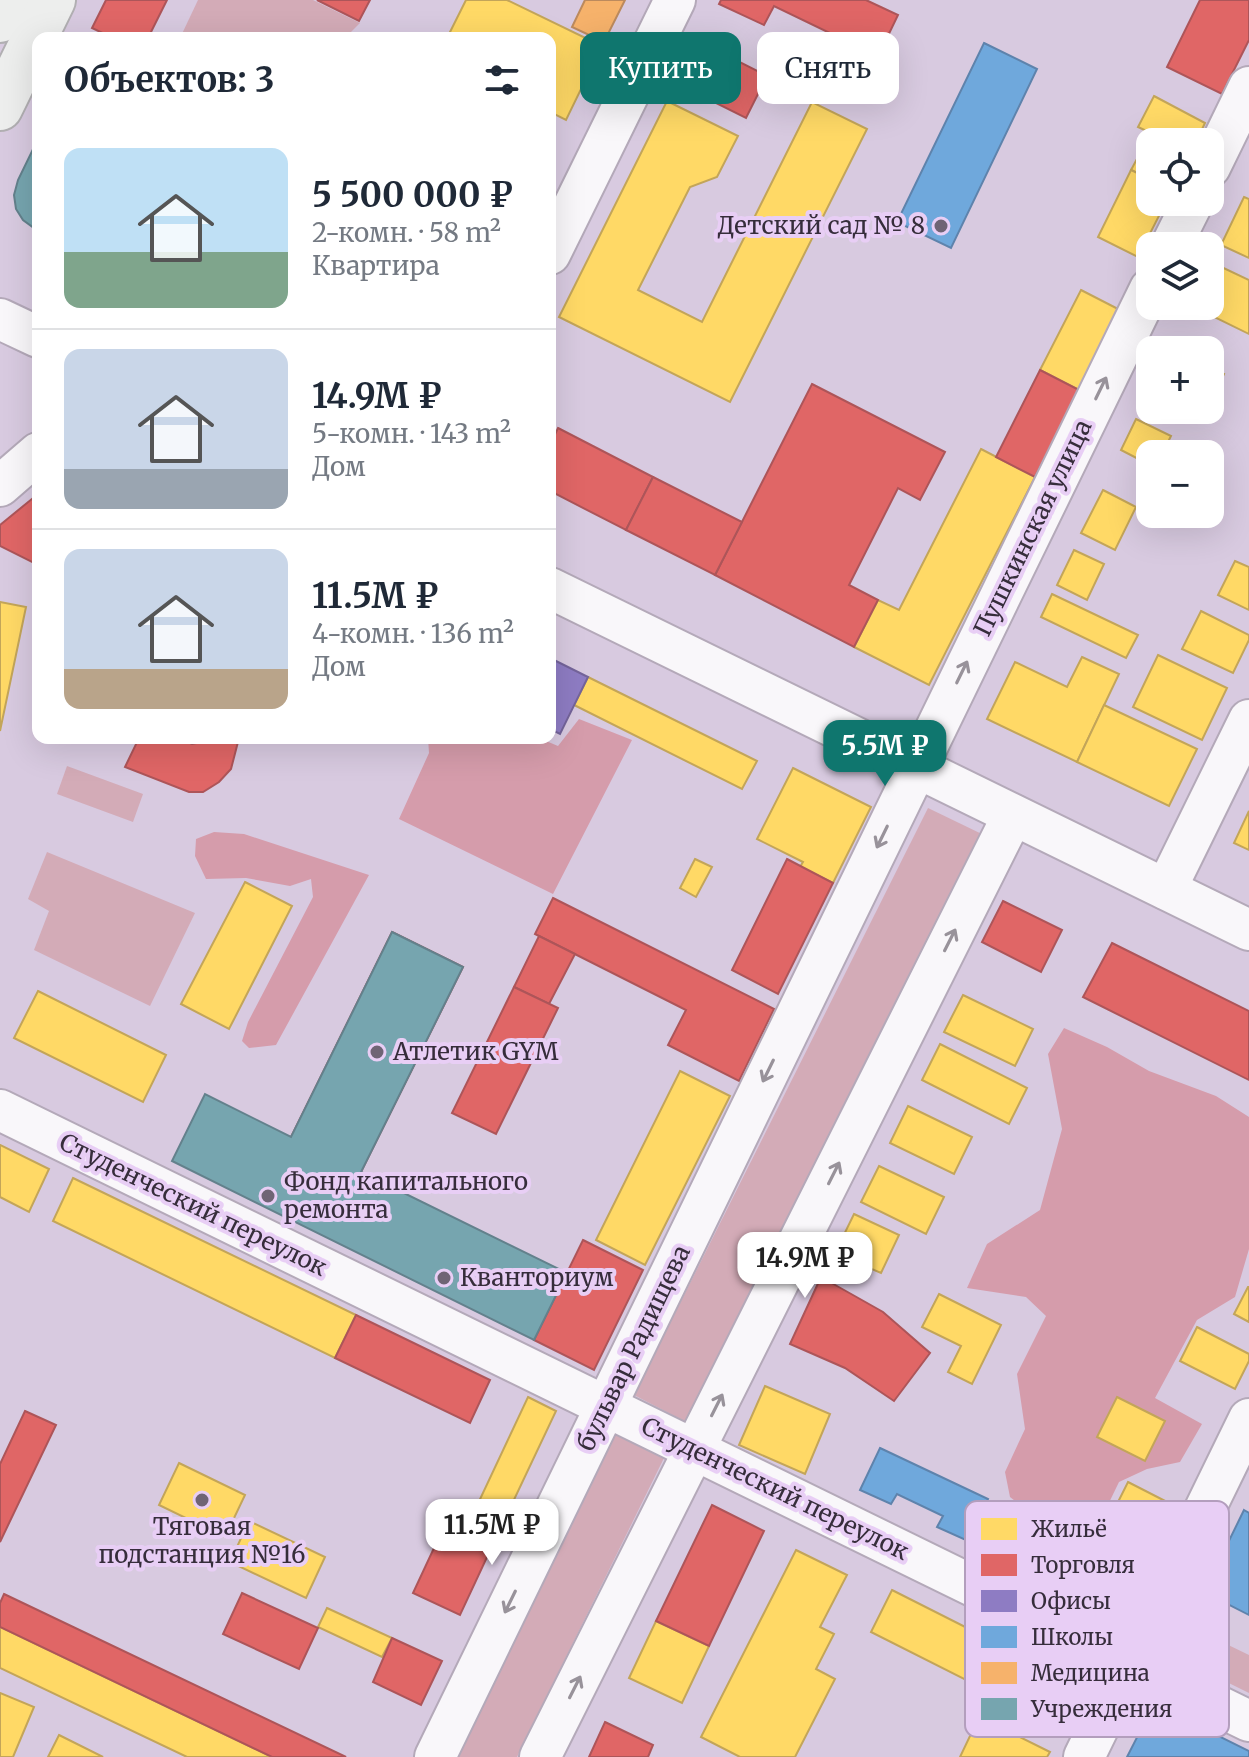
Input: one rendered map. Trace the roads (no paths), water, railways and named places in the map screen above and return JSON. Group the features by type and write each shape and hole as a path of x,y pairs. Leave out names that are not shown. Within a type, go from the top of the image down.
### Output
{"main road":[{"path":"0,20 10,0"},
{"path":"37,32 53,0"},
{"path":"0,108 32,43"}],"street":[{"path":"556,242 675,0"},
{"path":"1224,138 1249,87"},
{"name":"Пушкинская улица","path":"916,767 1136,318"},
{"path":"0,319 32,334"},
{"path":"0,486 32,458"},
{"path":"556,591 1249,930"},
{"path":"1166,889 1249,720"},
{"name":"бульвар Радищева","path":"435,1757 916,767"},
{"path":"540,1757 1013,815"},
{"name":"Студенческий переулок","path":"0,1110 965,1583"},
{"path":"1209,1501 1249,1419"},
{"name":"Студенческий переулок","path":"1229,1711 1249,1721"},
{"path":"1084,1757 1094,1737"}],"place":[{"name":"Детский сад № 8","path":"941,226"},
{"name":"Атлетик GYM","path":"377,1052"},
{"name":"Фонд капитального ремонта","path":"268,1196"},
{"name":"Кванториум","path":"444,1278"},
{"name":"Тяговая подстанция №16","path":"202,1500"}]}
